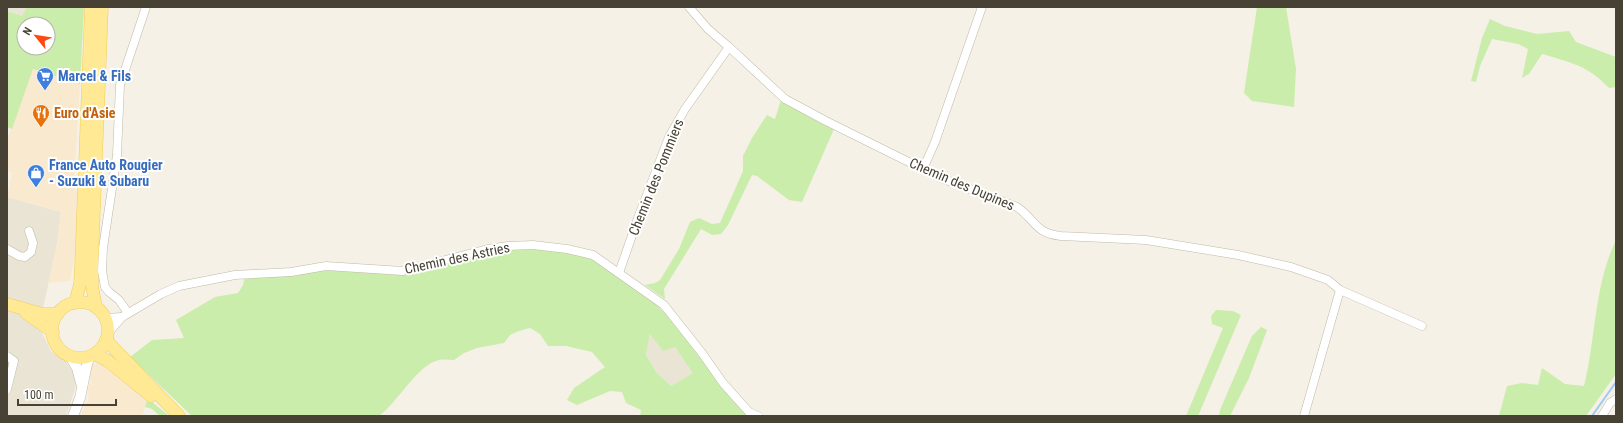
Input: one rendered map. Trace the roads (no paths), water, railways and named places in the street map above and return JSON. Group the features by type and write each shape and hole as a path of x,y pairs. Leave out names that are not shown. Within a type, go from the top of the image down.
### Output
{"main road":[{"path":"75,303 80,284 82,266 91,7"},
{"path":"96,307 92,286 92,262 102,7"},
{"path":"75,303 90,304 96,307 106,318 107,336 102,348 92,355 76,358 63,352 58,346 53,332 53,326 58,314 68,305 75,303"},
{"path":"12,306 42,314 58,314"},
{"path":"12,306 53,332"},
{"path":"107,336 118,353 157,391 177,414"},
{"path":"92,355 108,361 155,399 177,414"}],"street":[{"path":"125,315 119,300 105,287 102,271 103,248 117,154 120,85 146,7"},
{"name":"Chemin des Dupines","path":"689,7 708,29 730,47 785,99 941,178 1017,207 1024,212 1036,227 1052,235 1146,240 1238,255 1291,267 1328,280 1340,290 1422,326"},
{"path":"923,169 935,142 982,7"},
{"name":"Chemin des Pommiers","path":"619,272 669,137 685,109 730,47"},
{"path":"7,249 19,256 25,257 31,252 33,243 29,231"},
{"name":"Chemin des Astries","path":"107,336 125,315 161,294 179,286 235,275 291,272 326,266 403,270 488,249 508,246 533,245 567,249 593,255 664,305 702,353 723,383 749,412 758,416"},
{"path":"1304,416 1340,290"},
{"name":"Chemin des Astries","path":"106,318 125,315"},
{"path":"73,416 80,398 92,355"},
{"path":"7,356 14,361 7,389"},
{"path":"70,356 79,372 82,387"},
{"path":"1602,416 1610,403 1616,399"}],"waterway":[{"path":"1592,416 1616,382"}],"place":[{"name":"Marcel & Fils","path":"45,91"},
{"name":"Euro d'Asie","path":"41,128"},
{"name":"France Auto Rougier - Suzuki & Subaru","path":"36,188"}]}
